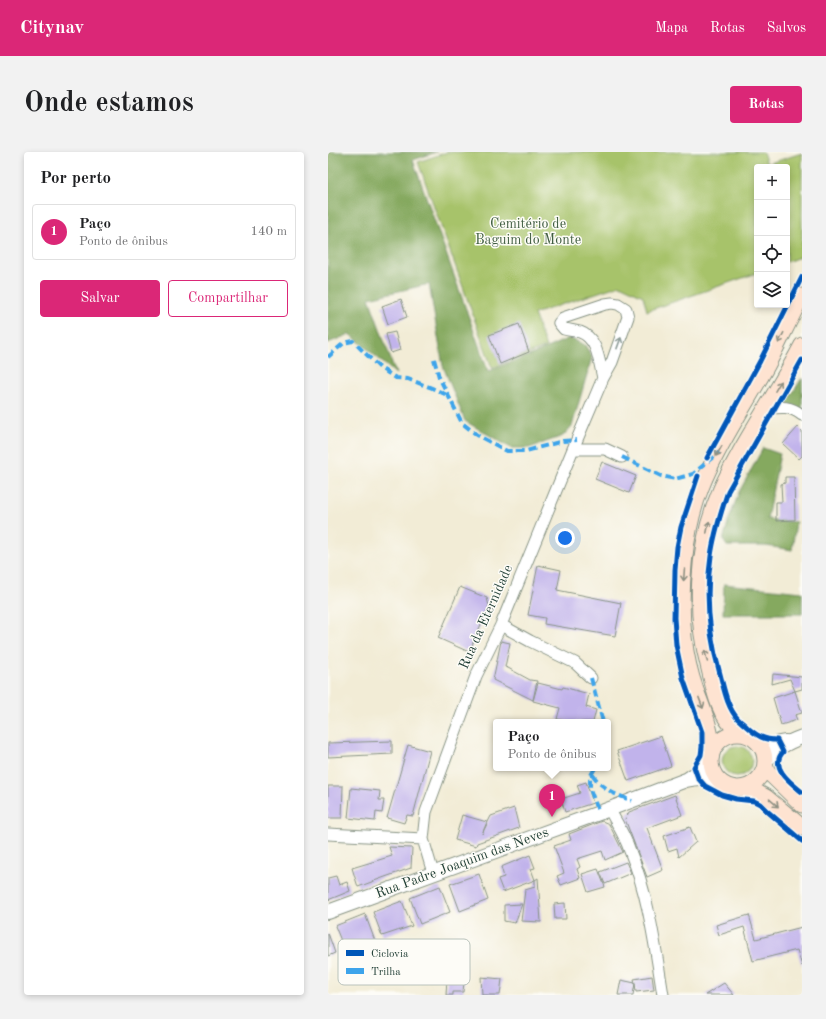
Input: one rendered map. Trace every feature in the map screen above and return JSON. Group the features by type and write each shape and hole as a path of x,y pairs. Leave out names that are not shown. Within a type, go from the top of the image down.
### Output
{"main road":[{"path":"802,296 767,366 717,455 701,491 690,526 683,574 682,604 684,638 690,669 696,691 708,721 712,742 711,762 713,772 720,781 733,788 753,790 766,797 802,827"},
{"path":"802,345 734,463 718,495 710,518 703,549 700,582 701,628 704,653 720,708 726,718 736,729 752,739 762,748 767,770 802,804"},
{"path":"712,753 722,739 728,736 740,734 752,739"},
{"path":"742,788 757,780 762,773 765,763"}],"street":[{"name":"Rua da Eternidade","path":"433,873 423,839 426,812 476,676 501,625 573,449 603,378 612,362 628,317 626,309 618,304 612,303 563,318 559,323 564,330 580,332 590,339 596,349 603,378"},
{"path":"765,409 786,407 795,410 802,415"},
{"path":"573,449 605,449 622,456"},
{"path":"501,625 575,663 591,678"},
{"path":"752,739 769,745 779,744 800,738"},
{"path":"765,763 772,754 779,749 800,738"},
{"name":"Rua Padre Joaquim das Neves","path":"686,780 700,771 712,753"},
{"name":"Rua Padre Joaquim das Neves","path":"328,912 433,873 501,850 686,780 695,778 713,778 720,781"},
{"path":"610,809 630,850 642,884 653,932 663,995"},
{"path":"328,834 423,839"}],"green space":[{"path":"328,152 437,152 413,160 488,371 531,355 569,338 585,345 592,357 572,426 563,436 529,448 511,448 465,421 443,366 429,284 369,298 396,374 350,334 328,343"},
{"name":"Cemitério de Baguim do Monte","path":"447,152 763,152 767,164 754,164 754,274 647,311 643,296 620,285 534,314 546,347 492,368 418,162"},
{"name":"Cemitério de Baguim do Monte","path":"802,153 802,256 790,261 790,164 767,164"},
{"path":"802,378 802,411 786,403"},
{"path":"763,448 780,454 767,519 796,522 792,550 766,546 727,546 723,540 739,492"},
{"path":"724,584 802,592 802,614 723,614"},
{"path":"737,746 743,747 751,755 751,767 743,775 737,776 731,775 723,767 722,761 723,755 731,747"}],"building":[{"path":"401,299 407,317 388,324 382,306"},
{"path":"519,324 529,352 500,364 489,335"},
{"path":"395,332 400,350 391,353 386,334"},
{"path":"798,427 802,431 802,456 799,459 783,444"},
{"path":"602,462 636,476 629,493 595,479"},
{"path":"785,477 794,477 795,520 776,521 776,502 782,502 781,484 785,483"},
{"path":"538,565 561,570 557,590 621,603 615,636 544,624 545,618 528,615"},
{"path":"460,587 487,598 489,606 469,652 438,638"},
{"path":"501,641 510,643 505,667 530,680 537,681 533,700 493,680"},
{"path":"773,674 802,677 802,689 795,691 790,679 772,684"},
{"path":"538,683 562,689 563,687 589,694 586,707 596,710 594,719 557,719 560,708 533,701"},
{"path":"795,691 802,713 795,715 797,720 781,725 773,698"},
{"path":"661,736 671,766 628,781 617,751"},
{"path":"392,741 392,754 328,757 328,743"},
{"path":"408,745 430,751 413,816 407,815 404,823 387,818"},
{"path":"586,782 593,803 565,812 561,799 580,793 577,785"},
{"path":"328,786 343,786 342,818 328,818"},
{"path":"351,788 380,791 379,800 384,800 382,813 376,812 375,821 348,818"},
{"path":"675,795 682,815 647,828 663,870 647,877 625,819 629,812"},
{"path":"514,808 519,828 477,843 476,846 455,840 462,815 487,822 482,834 491,816"},
{"path":"602,821 609,824 623,852 605,860 602,851 577,859 580,867 577,869 580,878 561,885 557,876 564,873 554,846 571,840 569,834"},
{"path":"690,827 696,842 679,857 677,848 668,851 664,836"},
{"path":"389,847 412,848 411,868 358,887 352,868 392,856"},
{"path":"530,855 535,868 531,869 535,880 503,892 498,879 504,877 501,867"},
{"path":"626,862 631,873 605,884 600,872"},
{"path":"598,869 605,887 588,892 582,874"},
{"path":"479,874 488,900 460,911 450,884"},
{"path":"336,876 339,885 347,882 350,891 328,900 328,878"},
{"path":"538,878 541,922 521,921 525,890 535,887 535,880"},
{"path":"440,886 450,912 420,924 410,898"},
{"path":"402,901 412,926 382,936 373,912"},
{"path":"565,903 566,919 555,919 554,904"},
{"path":"522,904 515,923 504,921 504,905"},
{"path":"365,914 374,939 340,939 335,926"},
{"path":"749,915 756,939 802,927 802,966 797,950 753,961 744,927 719,935 716,925"},
{"path":"328,933 335,953 328,956"},
{"path":"652,976 654,990 636,992 634,979"},
{"path":"481,977 502,979 500,995 482,995"},
{"path":"621,980 635,983 633,995 618,995"},
{"path":"724,983 734,995 705,995"},
{"path":"447,985 464,985 463,992 453,992 453,995 446,995"}],"marked path":[{"path":"328,357 344,343 353,341 380,368 396,378 408,379 449,396"},
{"path":"434,359 439,377 462,423 477,435 507,451 526,451 563,441 577,440"},
{"path":"622,457 661,476 675,479 693,474 719,452"},
{"path":"591,678 602,719"},
{"path":"593,771 590,777 590,789 599,813"},
{"path":"592,774 599,783 613,793 632,801"}],"cycle path":[{"path":"707,458 760,361 802,277"},
{"path":"802,360 728,491 712,548 708,586 709,615 713,645 731,709 738,719 754,733 764,738 777,740 783,752 779,758 780,769 787,779 802,792"},
{"path":"698,476 681,527 677,547 674,618 676,645 683,678 702,732 701,755 694,767 698,778 705,786 722,795 736,799 754,801 760,804 802,841"}],"place":[{"name":"Paço","path":"552,817"}]}
